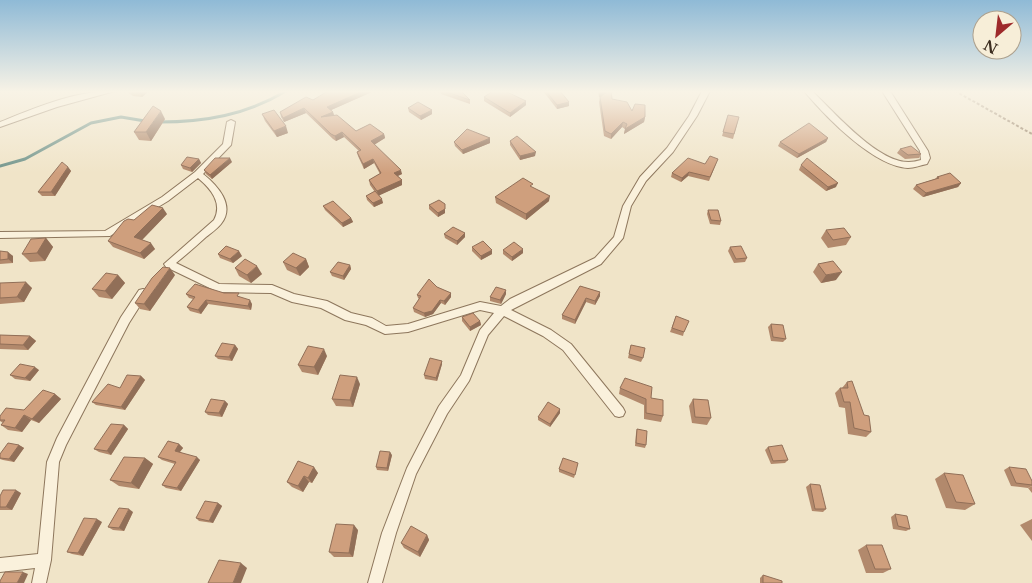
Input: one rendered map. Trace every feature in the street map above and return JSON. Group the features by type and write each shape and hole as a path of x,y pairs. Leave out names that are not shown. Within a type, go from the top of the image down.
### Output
{"street":[{"path":"0,125 17,118"},
{"path":"375,583 389,533 411,472 443,410 465,378 479,342 502,310 598,261 618,238 631,199 643,179 670,150 692,118"},
{"path":"838,118 870,148 887,160 908,166 924,162 926,158 906,118"},
{"path":"0,234 107,234 165,199 198,174 226,145 232,122"},
{"path":"39,583 44,560 50,479 53,462 60,442 125,320 160,272 223,215 223,209 216,190 198,174"},
{"path":"160,272 218,288 272,289 292,298 323,304 349,317 368,321 386,330 408,328 480,306 502,310 547,333 567,347 619,412"},
{"path":"0,565 44,560"}],"path":[{"path":"1004,118 1032,134"}],"building":[{"path":"144,118 156,118 146,132 134,132"},
{"path":"265,118 280,118 286,126 274,131"},
{"path":"315,118 341,118 356,131 370,124 384,134 371,141 401,170 394,173 402,180 377,191 369,180 381,173 373,159 363,164 357,152 361,150 342,132 335,136"},
{"path":"603,118 643,118 625,129 627,124 623,122 611,134 605,131"},
{"path":"727,118 739,118 734,134 723,132"},
{"path":"809,123 828,138 799,154 780,142"},
{"path":"467,129 490,138 462,150 454,142"},
{"path":"517,136 536,152 520,156 510,141"},
{"path":"911,146 921,154 908,155 900,149"},
{"path":"710,156 718,159 710,177 689,172 682,178 672,173 688,158 705,164"},
{"path":"187,157 199,159 190,168 181,165"},
{"path":"215,158 230,158 210,175 204,170"},
{"path":"807,158 838,183 828,187 801,165"},
{"path":"62,162 68,167 51,192 38,192"},
{"path":"950,173 961,183 926,193 916,185 939,178 937,177"},
{"path":"523,178 533,184 530,186 550,196 526,214 495,197"},
{"path":"375,191 382,199 373,203 366,196"},
{"path":"439,200 445,204 445,209 438,213 429,205"},
{"path":"333,201 351,218 342,223 323,206"},
{"path":"152,205 163,208 134,237 151,243 140,253 108,241 124,221 128,219 134,220"},
{"path":"708,210 718,210 721,221 711,220"},
{"path":"453,227 465,233 457,241 444,234"},
{"path":"844,228 851,237 833,240 826,230"},
{"path":"46,238 37,253 22,254 31,239"},
{"path":"483,241 492,250 481,256 472,247"},
{"path":"514,242 523,249 512,257 503,250"},
{"path":"226,246 239,251 230,259 218,254"},
{"path":"741,246 747,258 736,259 730,247"},
{"path":"0,251 8,252 8,259 0,260"},
{"path":"293,253 306,259 296,268 283,262"},
{"path":"245,259 257,266 247,275 235,268"},
{"path":"833,261 842,272 826,275 818,264"},
{"path":"338,262 350,265 343,276 330,272"},
{"path":"163,267 170,268 144,304 135,303 152,278"},
{"path":"106,273 118,275 105,291 92,289"},
{"path":"429,279 437,287 451,293 444,301 440,300 432,311 424,313 413,308 421,296 417,295"},
{"path":"26,282 17,297 0,298 0,283"},
{"path":"195,284 224,293 239,293 237,296 250,300 248,306 206,300 198,310 187,307 195,297 186,294"},
{"path":"580,286 600,292 595,301 586,298 575,320 562,315"},
{"path":"496,287 506,290 500,300 490,297"},
{"path":"473,313 480,321 470,327 462,317"},
{"path":"676,316 689,321 684,332 672,328"},
{"path":"771,324 783,325 786,339 773,337"},
{"path":"0,335 30,336 23,345 0,344"},
{"path":"222,343 235,345 229,357 215,356"},
{"path":"631,345 645,348 643,358 629,354"},
{"path":"308,346 324,349 314,367 298,365"},
{"path":"430,358 442,361 436,378 424,375"},
{"path":"20,364 35,367 25,378 10,375"},
{"path":"127,375 141,376 121,407 92,402 108,384 120,388"},
{"path":"340,375 357,377 350,400 332,399"},
{"path":"625,378 652,387 651,398 663,400 663,416 646,413 646,399 620,388"},
{"path":"852,381 864,415 869,416 871,432 854,428 850,402 844,402 840,388 848,388 847,382"},
{"path":"43,390 55,394 32,419 24,415 15,428 1,425 5,420 0,420 0,416 6,408 24,410"},
{"path":"211,399 225,401 219,413 205,412"},
{"path":"693,399 708,400 711,418 695,417"},
{"path":"548,402 560,409 550,424 538,417"},
{"path":"111,424 124,425 107,451 94,449"},
{"path":"637,429 647,431 646,445 636,443"},
{"path":"168,441 179,444 175,451 197,457 177,488 162,485 176,462 158,457"},
{"path":"8,443 19,445 9,459 0,458 0,454"},
{"path":"782,445 788,460 773,461 768,447"},
{"path":"380,451 390,452 387,468 376,467"},
{"path":"124,457 145,458 131,483 110,480"},
{"path":"563,458 578,463 575,475 559,469"},
{"path":"298,461 314,467 308,478 304,476 298,486 287,482"},
{"path":"1009,467 1026,469 1032,485 1016,483"},
{"path":"944,473 963,475 975,504 956,502"},
{"path":"810,484 820,485 826,509 815,509"},
{"path":"3,490 16,490 6,507 0,507 0,496"},
{"path":"205,501 218,503 209,521 196,518"},
{"path":"119,508 129,509 119,528 108,527"},
{"path":"895,514 907,516 910,529 898,526"},
{"path":"84,518 97,519 78,553 67,552"},
{"path":"336,524 354,525 349,553 329,552"},
{"path":"411,526 427,535 418,552 401,543"},
{"path":"866,545 882,545 891,569 875,569"},
{"path":"219,560 241,563 233,583 208,583"},
{"path":"5,572 23,572 17,583 0,583"},
{"path":"763,575 782,581 782,583 763,583"}],"waterway":[{"path":"0,166 25,159 91,123 115,118"},
{"path":"128,118 145,121"},
{"path":"159,122 212,118"}]}
